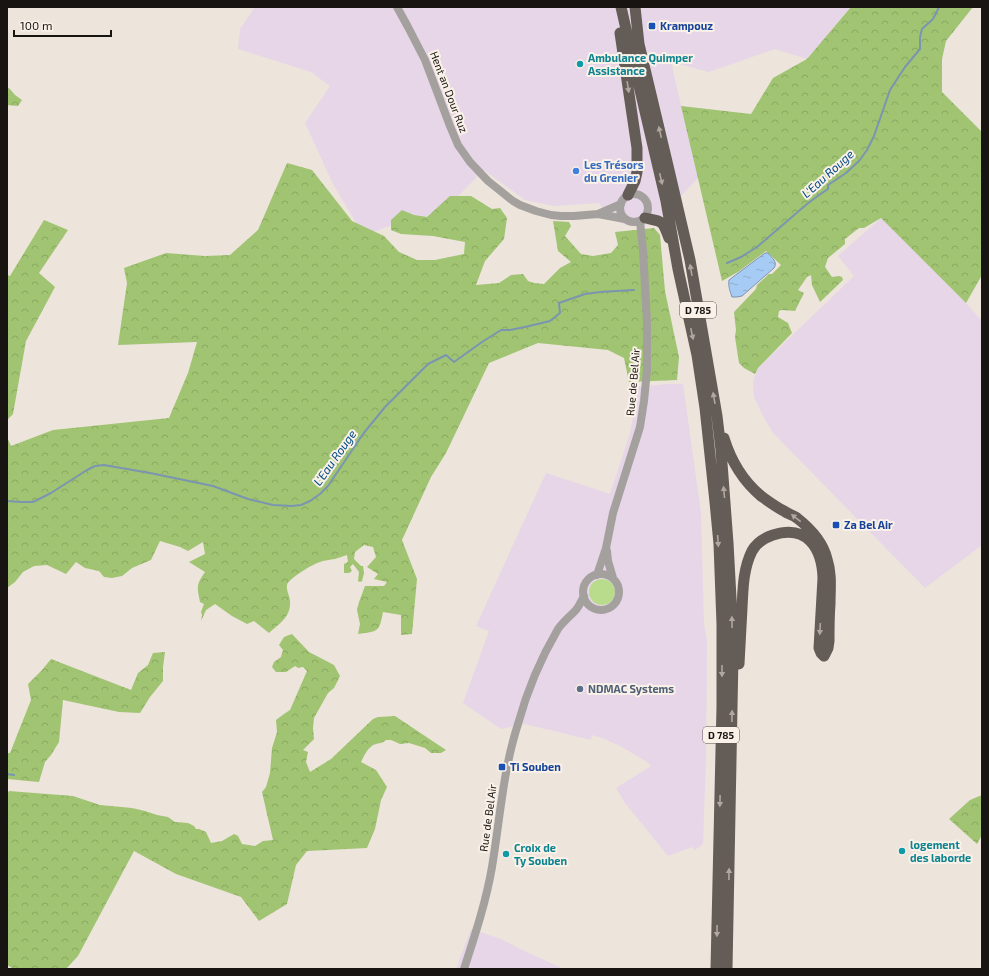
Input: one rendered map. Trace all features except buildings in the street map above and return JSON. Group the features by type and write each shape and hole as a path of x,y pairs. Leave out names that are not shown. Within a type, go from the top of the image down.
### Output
{"highway":[{"path":"621,7 618,18 637,148 637,172 635,181 624,199"},
{"name":"D 785","path":"621,7 666,201 678,269 697,355 705,408 715,502 722,636 722,707 716,969"},
{"name":"D 785","path":"635,7 639,44 690,260 717,416 728,543 733,656 727,969"},
{"path":"642,219 657,220 664,225 678,269"},
{"path":"717,416 731,457 743,478 762,496 797,518 812,532 822,545 828,561 830,582 829,644 824,656 819,648 823,570 816,548 803,536 791,531 764,538 755,546 748,561 745,576 739,673 732,689"}],"street":[{"name":"Hent an Dour Ruz","path":"397,7 425,60 458,145 483,177 513,201 536,212 561,216 598,214 628,220"},
{"path":"628,220 634,222 642,219 648,210 647,201 644,198 636,194 632,194 624,199 620,212 641,236"},
{"name":"Hent an Dour Ruz","path":"598,214 624,199"},
{"name":"Rue de Bel Air","path":"597,575 606,548 613,513 640,427 644,401 647,322 641,236 642,219"},
{"name":"Rue de Bel Air","path":"606,548 613,578"},
{"path":"602,574 613,578 619,587 618,598 615,603 606,609 591,606 584,596 586,584 590,578 602,574"},
{"name":"Rue de Bel Air","path":"464,969 488,889 504,785 512,742 518,723 532,685 548,649 562,624 576,610 584,596"},
{"path":"576,610 591,606"}],"shaded area":[{"path":"255,7 851,7 807,59 775,49 709,72 671,62 698,178 654,225 627,225 613,220 599,203 554,206 525,200 484,170 435,219 411,217 364,236 333,184 305,123 330,86 311,72 238,49 240,29"},
{"path":"881,218 982,321 982,358 980,360 982,364 982,545 925,588 774,434 754,397 753,381 758,368 854,276 838,256"},
{"path":"683,384 701,513 704,624 707,640 706,759 703,844 695,850 692,847 668,856 625,803 616,788 651,766 647,762 620,746 592,735 591,740 525,724 501,729 463,703 489,631 476,626 546,473 610,494 630,433 635,407 634,387"},
{"path":"471,929 501,939 564,969 456,969"}],"green space":[{"path":"851,7 973,7 946,41 942,59 942,92 982,132 982,275 966,303 881,218 864,228 859,228 845,239 845,244 828,258 825,267 832,277 839,276 842,277 843,280 820,302 812,285 811,275 807,277 798,290 804,293 795,311 779,311 778,317 788,323 792,333 758,368 755,374 744,368 739,363 735,337 736,330 734,312 756,289 757,285 781,265 766,251 738,272 722,281 681,106 751,114 773,78 807,59"},
{"path":"9,88 22,100 18,106 7,105 7,89"},
{"path":"287,163 312,170 352,221 384,236 399,252 417,260 435,260 464,254 465,242 433,236 401,234 391,230 391,220 402,210 414,215 427,217 450,196 471,196 492,209 500,208 507,218 504,239 485,261 476,285 499,283 511,275 523,274 528,281 544,284 560,268 571,262 558,251 553,221 569,222 571,226 565,236 581,254 593,256 611,253 618,245 615,232 654,228 660,235 665,291 679,357 677,380 629,382 624,358 608,350 538,343 489,363 446,453 431,477 402,540 417,579 412,634 401,635 401,615 383,612 379,627 376,630 358,634 360,624 357,610 365,586 384,586 387,582 374,579 378,574 367,567 376,557 373,547 364,545 355,552 354,559 361,566 363,566 364,573 362,581 358,581 359,572 353,564 350,567 352,571 349,573 344,573 344,564 348,562 347,555 322,561 307,568 296,575 287,585 290,601 289,611 281,623 269,633 254,621 247,624 215,604 206,610 201,621 201,612 204,604 200,602 198,586 205,572 189,562 205,554 203,542 188,551 160,541 151,560 132,568 122,576 112,578 104,577 99,571 85,568 76,562 66,574 47,565 34,566 23,572 15,582 7,588 7,437 11,446 53,430 169,418 188,373 197,342 118,345 127,283 124,268 166,253 205,256 230,255 258,230"},
{"path":"44,220 68,230 39,273 55,287 26,341 13,414 7,420 7,275 10,276"},
{"path":"602,579 611,583 615,592 611,601 602,605 593,601 589,592 593,583"},
{"path":"292,634 309,652 334,665 340,676 334,688 328,693 314,718 314,739 303,750 308,752 306,762 310,772 331,759 373,719 378,717 395,716 446,750 441,753 431,753 425,748 409,743 400,744 391,740 386,740 373,745 367,751 361,762 376,770 387,787 381,800 375,829 367,848 307,851 296,865 287,904 259,921 241,897 176,874 134,851 78,956 66,969 14,969 7,965 7,794 9,791 73,796 100,805 132,808 145,811 168,817 175,822 188,823 196,829 206,832 211,843 222,841 234,834 238,836 242,844 255,846 263,841 273,840 262,792 266,787 270,773 272,748 277,732 276,720 290,710 307,671 303,667 298,668 295,666 286,672 276,672 272,667 274,662 281,657 283,650 279,645 284,637"},
{"path":"165,652 163,681 150,697 140,713 119,712 63,700 59,742 45,762 39,782 7,779 7,753 10,753 31,700 28,684 51,659 131,690 138,673 148,665 153,653"},
{"path":"982,795 982,835 977,844 949,819 970,800"}],"water":[{"path":"765,253 768,253 774,260 774,268 742,296 732,297 729,280"}],"waterway":[{"name":"L'Eau Rouge","path":"727,263 741,257 757,247 807,204 828,189 828,185 846,173 859,161 867,150 874,136 890,90 905,67 920,49 922,29 933,19 939,7"},
{"name":"L'Eau Rouge","path":"7,501 33,502 51,493 87,470 95,466 104,465 213,486 248,499 273,505 301,505 320,494 328,486 363,434 385,407 428,364 446,355 454,362 501,330 510,330 550,321 560,313 559,303 585,294 634,290"},
{"path":"7,774 14,775"}],"place":[{"name":"Krampouz","path":"652,26"},
{"name":"Ambulance Quimper Assistance","path":"580,64"},
{"name":"Les Trésors du Grenier","path":"576,171"},
{"name":"Za Bel Air","path":"836,525"},
{"name":"NDMAC Systems","path":"580,689"},
{"name":"Ti Souben","path":"502,767"},
{"name":"logement des laborde","path":"902,851"},
{"name":"Croix de Ty Souben","path":"506,854"}]}
